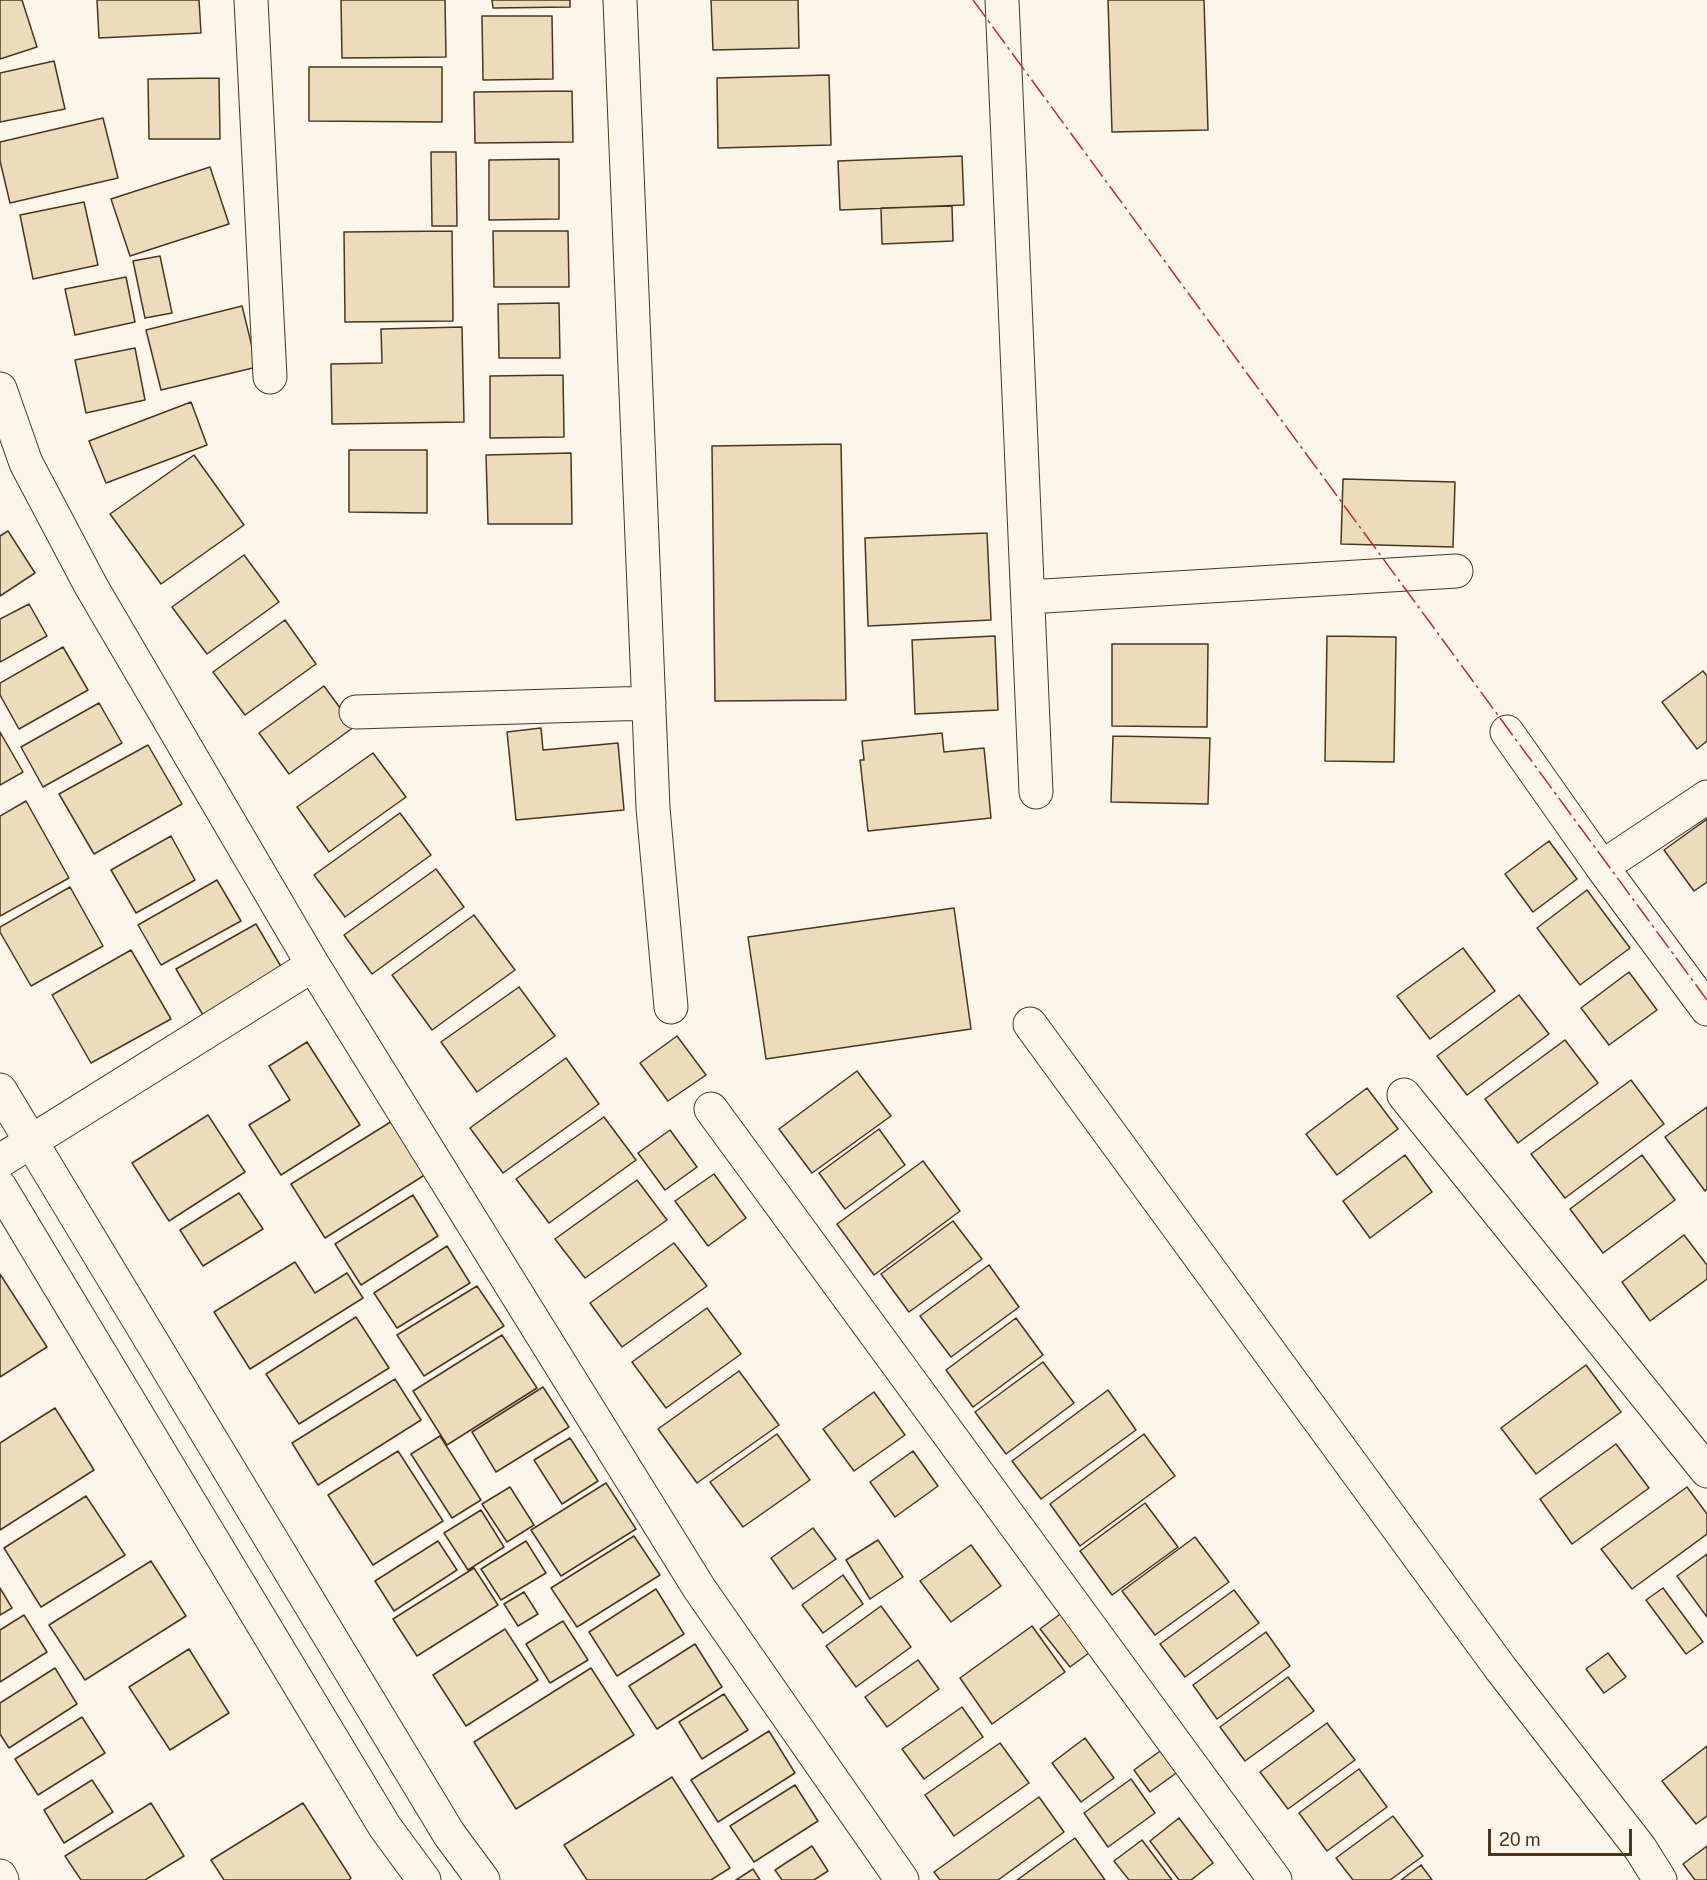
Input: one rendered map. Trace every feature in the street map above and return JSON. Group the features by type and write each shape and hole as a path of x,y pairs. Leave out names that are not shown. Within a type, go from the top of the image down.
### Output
{"street":[{"path":"251,0 270,377"},
{"path":"620,0 653,808 671,1007"},
{"path":"1002,0 1036,792"},
{"path":"0,389 26,463 91,586 313,965 699,1588 898,1878"},
{"path":"1028,597 1456,571"},
{"path":"356,712 649,703"},
{"path":"1507,732 1602,867 1707,1009"},
{"path":"1602,867 1707,797"},
{"path":"0,1161 313,965"},
{"path":"1030,1024 1501,1669 1640,1848 1660,1880"},
{"path":"0,1090 449,1834 483,1880"},
{"path":"1404,1095 1707,1471"},
{"path":"711,1109 1275,1880"},
{"path":"0,1187 385,1827 424,1880"},
{"path":"235,1577 276,1547"},
{"path":"0,1876 2,1880"}],"building":[{"path":"0,0 22,0 37,47 0,59"},
{"path":"97,0 199,0 201,33 99,38"},
{"path":"341,0 445,0 446,57 342,58"},
{"path":"492,0 570,0 570,7 493,8"},
{"path":"711,0 798,0 799,48 713,50"},
{"path":"1108,0 1204,0 1208,130 1112,132"},
{"path":"482,16 552,16 553,79 483,80"},
{"path":"54,61 65,109 0,122 0,73"},
{"path":"309,67 442,67 442,122 309,121"},
{"path":"829,75 831,145 718,148 717,78"},
{"path":"219,78 220,139 149,139 148,79"},
{"path":"572,91 573,142 475,143 474,92"},
{"path":"103,118 118,178 10,203 0,161 0,142"},
{"path":"431,152 456,152 457,226 432,226"},
{"path":"962,156 964,205 840,210 838,161"},
{"path":"559,159 559,219 489,220 489,160"},
{"path":"210,167 229,224 130,256 111,199"},
{"path":"84,202 98,265 33,279 20,215"},
{"path":"952,206 953,241 882,244 881,208"},
{"path":"452,231 453,321 345,322 344,232"},
{"path":"493,231 568,231 569,287 494,287"},
{"path":"160,256 172,313 145,318 133,261"},
{"path":"126,277 135,322 75,335 65,289"},
{"path":"559,303 560,358 499,358 498,304"},
{"path":"242,306 257,367 161,390 146,330"},
{"path":"462,327 464,422 332,424 331,364 382,363 381,329"},
{"path":"135,348 145,400 86,413 75,360"},
{"path":"563,375 564,437 490,438 490,376"},
{"path":"191,402 207,445 106,483 89,441"},
{"path":"841,444 846,700 715,701 712,446"},
{"path":"349,450 427,450 427,513 349,512"},
{"path":"571,453 572,524 488,524 486,455"},
{"path":"194,455 244,525 161,584 110,514"},
{"path":"1343,479 1455,482 1453,547 1341,544"},
{"path":"8,531 35,573 0,596 0,536"},
{"path":"987,533 991,620 868,626 865,538"},
{"path":"244,555 279,602 207,654 172,607"},
{"path":"29,604 47,636 0,662 0,619"},
{"path":"285,620 316,664 245,715 213,672"},
{"path":"995,636 998,710 915,714 912,640"},
{"path":"1327,636 1396,637 1394,762 1325,761"},
{"path":"1112,644 1208,644 1207,727 1112,726"},
{"path":"63,647 88,690 19,729 0,695 0,683"},
{"path":"1703,671 1707,676 1707,741 1697,749 1662,702"},
{"path":"324,686 354,727 289,774 259,733"},
{"path":"99,703 122,743 43,787 21,747"},
{"path":"541,728 543,750 618,743 624,810 516,820 507,732"},
{"path":"0,732 23,772 0,785"},
{"path":"942,733 944,752 984,748 991,818 868,831 860,760 864,760 862,741"},
{"path":"1113,736 1210,738 1208,804 1111,802"},
{"path":"148,745 182,804 94,854 59,794"},
{"path":"373,753 406,797 329,852 297,807"},
{"path":"26,801 69,878 0,916 0,816"},
{"path":"400,813 431,855 345,917 314,875"},
{"path":"1707,819 1707,882 1694,891 1664,850"},
{"path":"171,836 195,880 136,913 111,870"},
{"path":"1549,841 1577,879 1533,912 1505,874"},
{"path":"436,869 464,907 372,974 344,935"},
{"path":"217,880 241,921 161,965 138,925"},
{"path":"70,887 103,946 31,986 0,932 0,927"},
{"path":"1587,890 1630,948 1580,985 1537,928"},
{"path":"954,908 971,1029 766,1059 748,937"},
{"path":"474,915 515,970 432,1030 392,975"},
{"path":"256,924 283,970 203,1015 176,969"},
{"path":"1463,948 1495,991 1430,1039 1397,996"},
{"path":"131,950 171,1019 91,1063 52,995"},
{"path":"1629,972 1657,1010 1609,1045 1581,1008"},
{"path":"519,987 555,1036 477,1092 441,1042"},
{"path":"1519,995 1549,1034 1467,1095 1437,1056"},
{"path":"677,1036 706,1075 668,1101 640,1063"},
{"path":"1565,1040 1598,1083 1518,1143 1485,1099"},
{"path":"307,1042 360,1125 281,1175 249,1125 290,1100 269,1066"},
{"path":"566,1058 599,1104 503,1173 470,1128"},
{"path":"857,1071 891,1116 812,1173 779,1129"},
{"path":"1631,1080 1664,1124 1565,1198 1531,1154"},
{"path":"1367,1088 1398,1129 1337,1175 1306,1134"},
{"path":"1707,1107 1707,1189 1705,1191 1665,1137"},
{"path":"208,1115 245,1172 169,1221 132,1163"},
{"path":"604,1117 636,1160 549,1223 516,1179"},
{"path":"397,1118 431,1171 325,1238 291,1184"},
{"path":"879,1129 905,1165 845,1209 819,1173"},
{"path":"670,1130 697,1167 665,1190 638,1153"},
{"path":"1405,1155 1432,1192 1370,1238 1343,1201"},
{"path":"1642,1155 1675,1200 1603,1253 1570,1209"},
{"path":"923,1161 960,1211 874,1275 837,1224"},
{"path":"714,1174 746,1218 708,1246 675,1201"},
{"path":"637,1180 667,1220 585,1278 555,1239"},
{"path":"239,1193 263,1229 203,1266 180,1230"},
{"path":"413,1195 438,1236 361,1285 335,1244"},
{"path":"953,1221 982,1259 909,1312 881,1274"},
{"path":"1684,1235 1707,1265 1707,1279 1650,1321 1622,1282"},
{"path":"674,1243 707,1286 622,1347 590,1303"},
{"path":"447,1246 470,1283 397,1328 374,1293"},
{"path":"295,1262 315,1293 347,1273 363,1298 250,1369 214,1312"},
{"path":"989,1265 1019,1307 951,1357 920,1316"},
{"path":"0,1274 47,1347 0,1377"},
{"path":"477,1286 504,1326 424,1376 397,1335"},
{"path":"707,1308 741,1354 666,1408 632,1362"},
{"path":"356,1317 389,1368 299,1424 266,1374"},
{"path":"1016,1318 1043,1355 973,1407 946,1370"},
{"path":"502,1335 537,1388 447,1445 413,1391"},
{"path":"1043,1362 1074,1403 1006,1454 975,1412"},
{"path":"1586,1365 1621,1412 1536,1474 1501,1428"},
{"path":"739,1371 779,1425 697,1483 658,1429"},
{"path":"395,1379 421,1420 318,1485 292,1443"},
{"path":"543,1387 569,1427 496,1472 472,1432"},
{"path":"1108,1390 1136,1430 1041,1499 1012,1461"},
{"path":"874,1392 905,1435 854,1471 823,1429"},
{"path":"55,1408 94,1470 0,1530 0,1443"},
{"path":"777,1434 810,1480 743,1527 710,1482"},
{"path":"1144,1434 1175,1476 1080,1546 1050,1504"},
{"path":"440,1436 481,1500 452,1518 411,1454"},
{"path":"570,1438 598,1481 562,1504 534,1460"},
{"path":"1616,1444 1649,1488 1572,1544 1540,1499"},
{"path":"398,1451 443,1521 373,1565 328,1495"},
{"path":"913,1451 938,1486 895,1517 870,1482"},
{"path":"606,1483 636,1529 561,1576 531,1530"},
{"path":"510,1487 534,1525 507,1542 482,1504"},
{"path":"1687,1487 1707,1514 1707,1534 1632,1589 1601,1549"},
{"path":"86,1496 125,1555 41,1607 4,1548"},
{"path":"1145,1503 1178,1547 1112,1595 1080,1551"},
{"path":"481,1510 504,1547 468,1570 444,1533"},
{"path":"813,1528 836,1559 793,1589 771,1558"},
{"path":"634,1536 660,1575 577,1627 551,1588"},
{"path":"1195,1537 1229,1582 1155,1635 1122,1591"},
{"path":"878,1540 903,1577 870,1599 846,1560"},
{"path":"438,1541 457,1570 394,1611 375,1581"},
{"path":"526,1541 546,1573 501,1600 481,1569"},
{"path":"971,1545 1001,1586 951,1622 920,1581"},
{"path":"1707,1554 1707,1617 1677,1576"},
{"path":"151,1561 186,1616 85,1680 49,1625"},
{"path":"474,1568 498,1605 417,1656 393,1619"},
{"path":"843,1575 863,1604 823,1633 802,1605"},
{"path":"0,1588 12,1608 0,1615"},
{"path":"1663,1588 1703,1642 1686,1654 1646,1600"},
{"path":"656,1589 684,1634 617,1676 589,1632"},
{"path":"1234,1590 1259,1623 1185,1677 1160,1644"},
{"path":"524,1592 538,1614 518,1626 504,1604"},
{"path":"881,1606 911,1647 856,1687 826,1646"},
{"path":"1067,1609 1097,1647 1070,1667 1040,1629"},
{"path":"24,1615 47,1652 0,1682 0,1630"},
{"path":"563,1621 588,1660 550,1683 526,1644"},
{"path":"1032,1626 1065,1672 992,1724 960,1678"},
{"path":"505,1629 538,1680 466,1726 433,1675"},
{"path":"1266,1632 1290,1666 1217,1719 1193,1685"},
{"path":"695,1644 722,1687 657,1729 629,1686"},
{"path":"189,1649 229,1713 170,1750 129,1687"},
{"path":"1608,1653 1626,1677 1604,1693 1586,1669"},
{"path":"918,1660 939,1689 887,1727 865,1697"},
{"path":"55,1668 77,1704 9,1748 0,1734 0,1703"},
{"path":"591,1668 634,1735 516,1809 474,1742"},
{"path":"1288,1677 1314,1711 1245,1761 1220,1727"},
{"path":"724,1694 748,1730 702,1759 679,1722"},
{"path":"962,1707 983,1737 924,1779 902,1749"},
{"path":"82,1717 105,1753 38,1795 15,1759"},
{"path":"1327,1723 1355,1760 1288,1809 1260,1772"},
{"path":"769,1731 795,1773 718,1822 691,1780"},
{"path":"1085,1738 1114,1778 1081,1802 1052,1763"},
{"path":"1000,1743 1029,1783 954,1836 925,1795"},
{"path":"1707,1746 1707,1816 1696,1824 1662,1781"},
{"path":"1163,1749 1179,1771 1150,1792 1134,1770"},
{"path":"1359,1769 1387,1807 1327,1851 1299,1813"},
{"path":"672,1777 730,1868 711,1880 587,1880 564,1845"},
{"path":"1131,1779 1155,1813 1108,1847 1084,1813"},
{"path":"92,1780 113,1812 64,1843 44,1810"},
{"path":"795,1785 818,1821 754,1862 730,1826"},
{"path":"1039,1797 1064,1832 998,1880 940,1880 934,1872"},
{"path":"151,1803 184,1856 145,1880 81,1880 65,1856"},
{"path":"303,1803 351,1878 349,1880 224,1880 211,1860"},
{"path":"1393,1816 1423,1856 1390,1880 1353,1880 1336,1858"},
{"path":"1179,1818 1213,1863 1191,1880 1179,1880 1150,1841"},
{"path":"1075,1838 1105,1880 1017,1880"},
{"path":"1142,1840 1172,1880 1129,1880 1114,1861"},
{"path":"812,1846 828,1871 814,1880 782,1880 775,1870"},
{"path":"1707,1846 1707,1880 1695,1880 1683,1864"},
{"path":"1421,1865 1432,1880 1401,1880"},
{"path":"753,1869 760,1880 736,1880"}],"power":[{"path":"973,0 1707,1000"}]}
